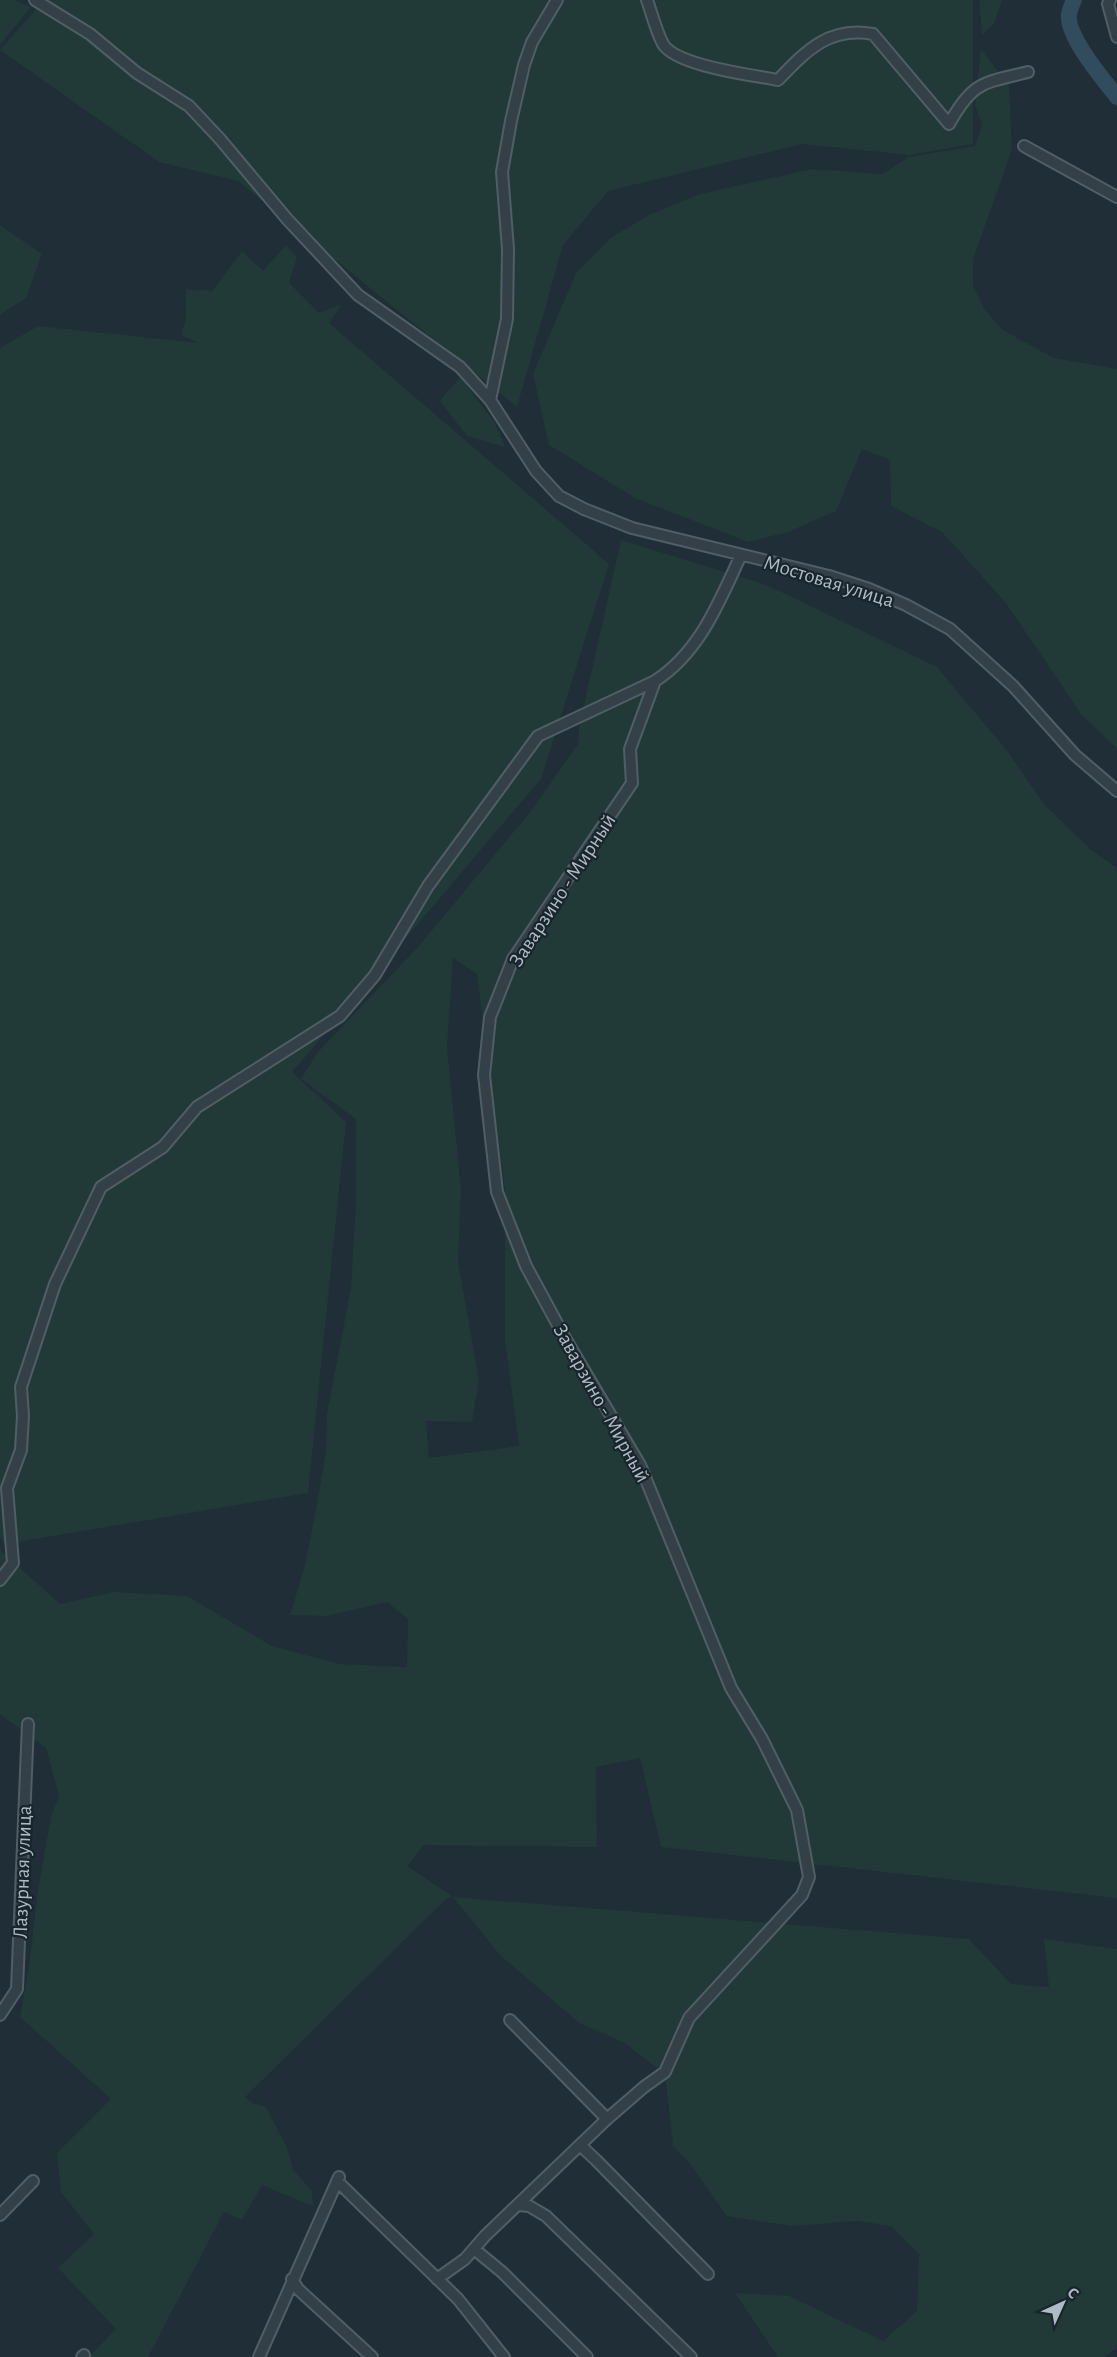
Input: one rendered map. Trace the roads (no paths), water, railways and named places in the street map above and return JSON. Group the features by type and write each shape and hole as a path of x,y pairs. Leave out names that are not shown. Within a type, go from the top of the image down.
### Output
{"street":[{"name":"Мостовая улица","path":"35,0 90,34 137,73 189,105 287,219 358,295 460,367 490,400 536,471 559,496 584,509 633,528 829,576 869,589 906,605 950,630 1013,686 1075,755 1117,791"},
{"path":"490,400 507,319 508,249 502,172 524,65 532,42 557,0"},
{"path":"647,0 664,46 680,58 713,68 778,80 808,49 822,41 855,33 873,34 949,124 958,109 979,85 1028,72"},
{"path":"1110,0 1108,4 1117,37"},
{"path":"1024,146 1117,197"},
{"path":"0,1580 13,1563 7,1488 21,1450 23,1416 21,1387 55,1284 101,1187 163,1147 197,1107 340,1016 375,975 428,886 538,736 668,673 709,624 741,555"},
{"name":"Заварзино - Мирный","path":"437,2279 465,2259 607,2119 665,2072 689,2018 802,1895 809,1876 797,1810 762,1738 730,1688 640,1465 565,1338 526,1266 497,1192 484,1075 490,1017 513,959 632,783 630,749 655,681"},
{"name":"Лазурная улица","path":"0,2015 17,1989 28,1724"},
{"path":"510,2020 607,2119"},
{"path":"581,2146 708,2274"},
{"path":"259,2357 338,2179 458,2299 504,2357"},
{"path":"0,2215 33,2181"},
{"path":"518,2205 530,2206 546,2216 691,2357"},
{"path":"474,2249 502,2272 587,2357"},
{"path":"292,2279 298,2289 372,2357"}],"waterway":[{"path":"1074,0 1069,14 1073,34 1095,69 1117,97"}]}
